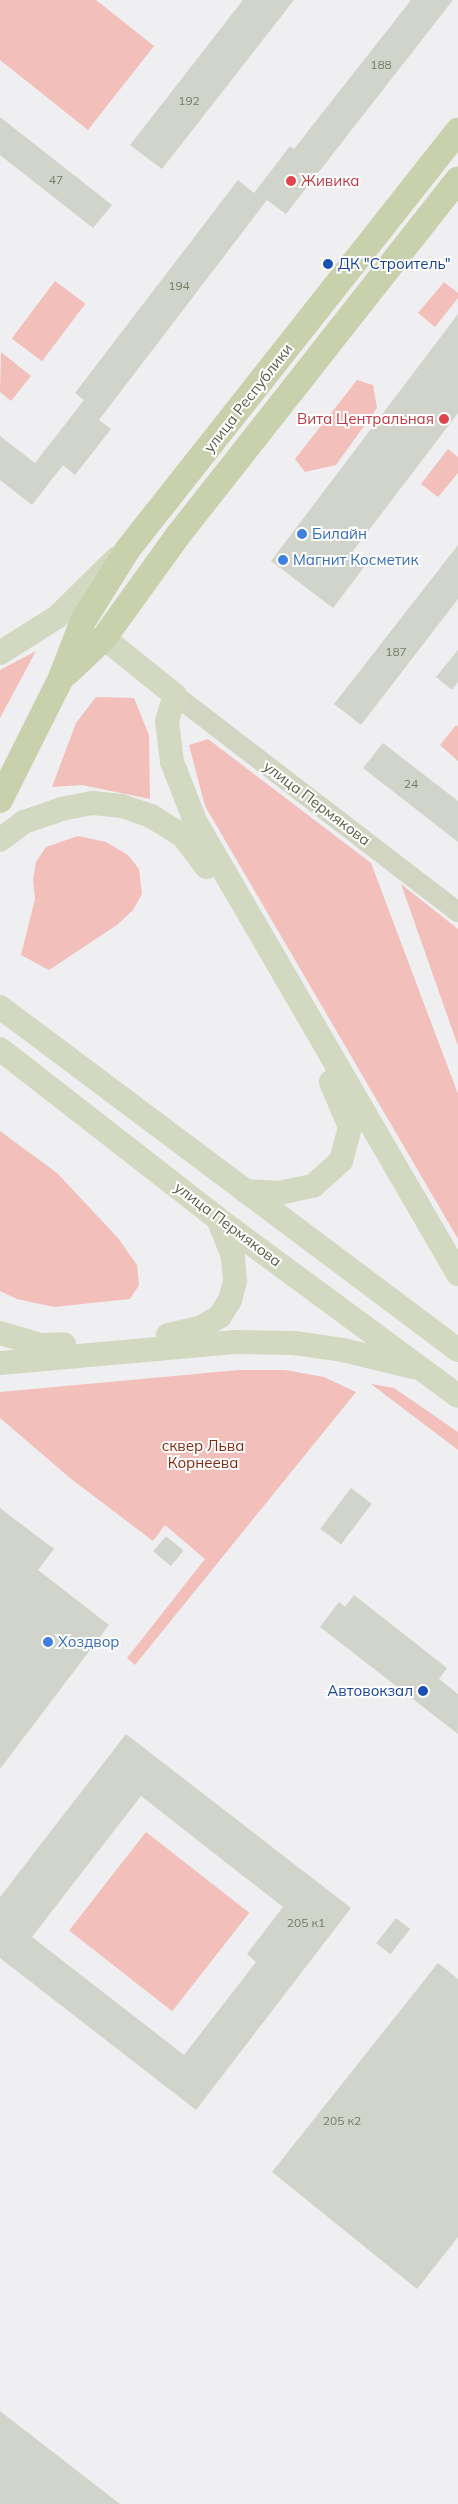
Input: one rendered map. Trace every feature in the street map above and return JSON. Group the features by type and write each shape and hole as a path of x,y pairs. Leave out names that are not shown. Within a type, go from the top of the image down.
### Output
{"main road":[{"name":"улица Республики","path":"0,800 61,678 83,621 128,549 458,132"},
{"name":"улица Республики","path":"61,678 104,638 179,534 458,180"},
{"path":"0,653 57,617 102,571 128,549"},
{"path":"104,638 175,695 168,721 172,762 195,821 458,1274"},
{"path":"0,840 24,822 61,809 93,803 122,806 151,816 183,836 201,859 340,1097 350,1127 342,1162 313,1186 279,1193 245,1191"},
{"path":"0,1007 458,1350"},
{"name":"улица Пермякова","path":"0,1049 218,1218 458,1396"},
{"path":"0,1333 40,1345 177,1334 202,1327 220,1316 230,1300 235,1281 233,1256 218,1218"},
{"path":"0,1363 235,1342 294,1343 343,1350 424,1370"}],"street":[{"name":"улица Пермякова","path":"175,695 458,912"}],"green space":[{"path":"0,0 96,0 154,46 88,130 0,60"},
{"path":"55,281 85,304 42,361 12,339"},
{"path":"444,282 458,293 458,298 435,327 418,313"},
{"path":"1,352 31,376 11,401 0,392"},
{"path":"357,380 373,385 377,408 336,465 305,472 295,459"},
{"path":"448,449 458,457 458,473 438,497 421,484"},
{"path":"36,651 0,718 0,670"},
{"path":"96,697 134,698 149,735 150,799 82,785 52,787 76,723"},
{"path":"456,725 458,726 458,761 440,745"},
{"path":"208,739 371,863 458,1094 458,1239 205,806 189,745"},
{"path":"78,836 106,842 128,855 139,869 142,894 133,910 117,925 49,970 21,955 35,899 33,880 36,862 46,847"},
{"path":"401,884 458,929 458,1046"},
{"path":"0,1131 57,1173 118,1238 137,1265 139,1285 130,1299 54,1307 17,1299 0,1291"},
{"name":"сквер Льва Корнеева","path":"239,1370 285,1370 324,1377 356,1392 135,1665 127,1658 205,1559 165,1525 153,1541 70,1478 0,1418 0,1392"},
{"path":"371,1384 394,1388 458,1432 458,1450"},
{"path":"146,1832 249,1913 172,2011 69,1931"}],"building":[{"path":"243,0 294,0 162,169 130,145"},
{"path":"411,0 453,0 286,214 267,200 99,420 111,429 75,475 63,465 32,505 0,480 0,436 35,463 84,400 75,393 238,180 254,193 290,146 294,149"},
{"path":"0,117 112,205 93,228 0,155"},
{"path":"458,314 458,413 350,555 365,566 333,608 271,561"},
{"path":"458,545 458,599 361,725 334,704"},
{"path":"458,650 458,682 452,690 436,677"},
{"path":"383,743 458,801 458,842 363,768"},
{"path":"351,1488 372,1504 341,1544 320,1529"},
{"name":"Хоздвор","path":"0,1508 54,1549 38,1570 109,1625 0,1769"},
{"path":"166,1536 184,1551 171,1566 153,1551"},
{"path":"354,1595 447,1668 439,1679 458,1694 458,1734 320,1627 339,1602 345,1607"},
{"path":"126,1734 351,1908 196,2110 0,1958 0,1897","holes":["141,1796 283,1907 247,1954 256,1962 184,2055 32,1937"]},
{"path":"396,1918 410,1929 390,1954 376,1943"},
{"path":"438,1963 458,1979 458,2237 417,2289 272,2172"},
{"path":"0,2411 120,2504 0,2504"}],"place":[{"name":"Живика","path":"291,181"},
{"name":"ДК \"Строитель\"","path":"328,264"},
{"name":"Вита Центральная","path":"444,419"},
{"name":"Билайн","path":"302,534"},
{"name":"Магнит Косметик","path":"283,560"},
{"name":"Хоздвор","path":"48,1642"},
{"name":"Автовокзал","path":"423,1691"}]}
